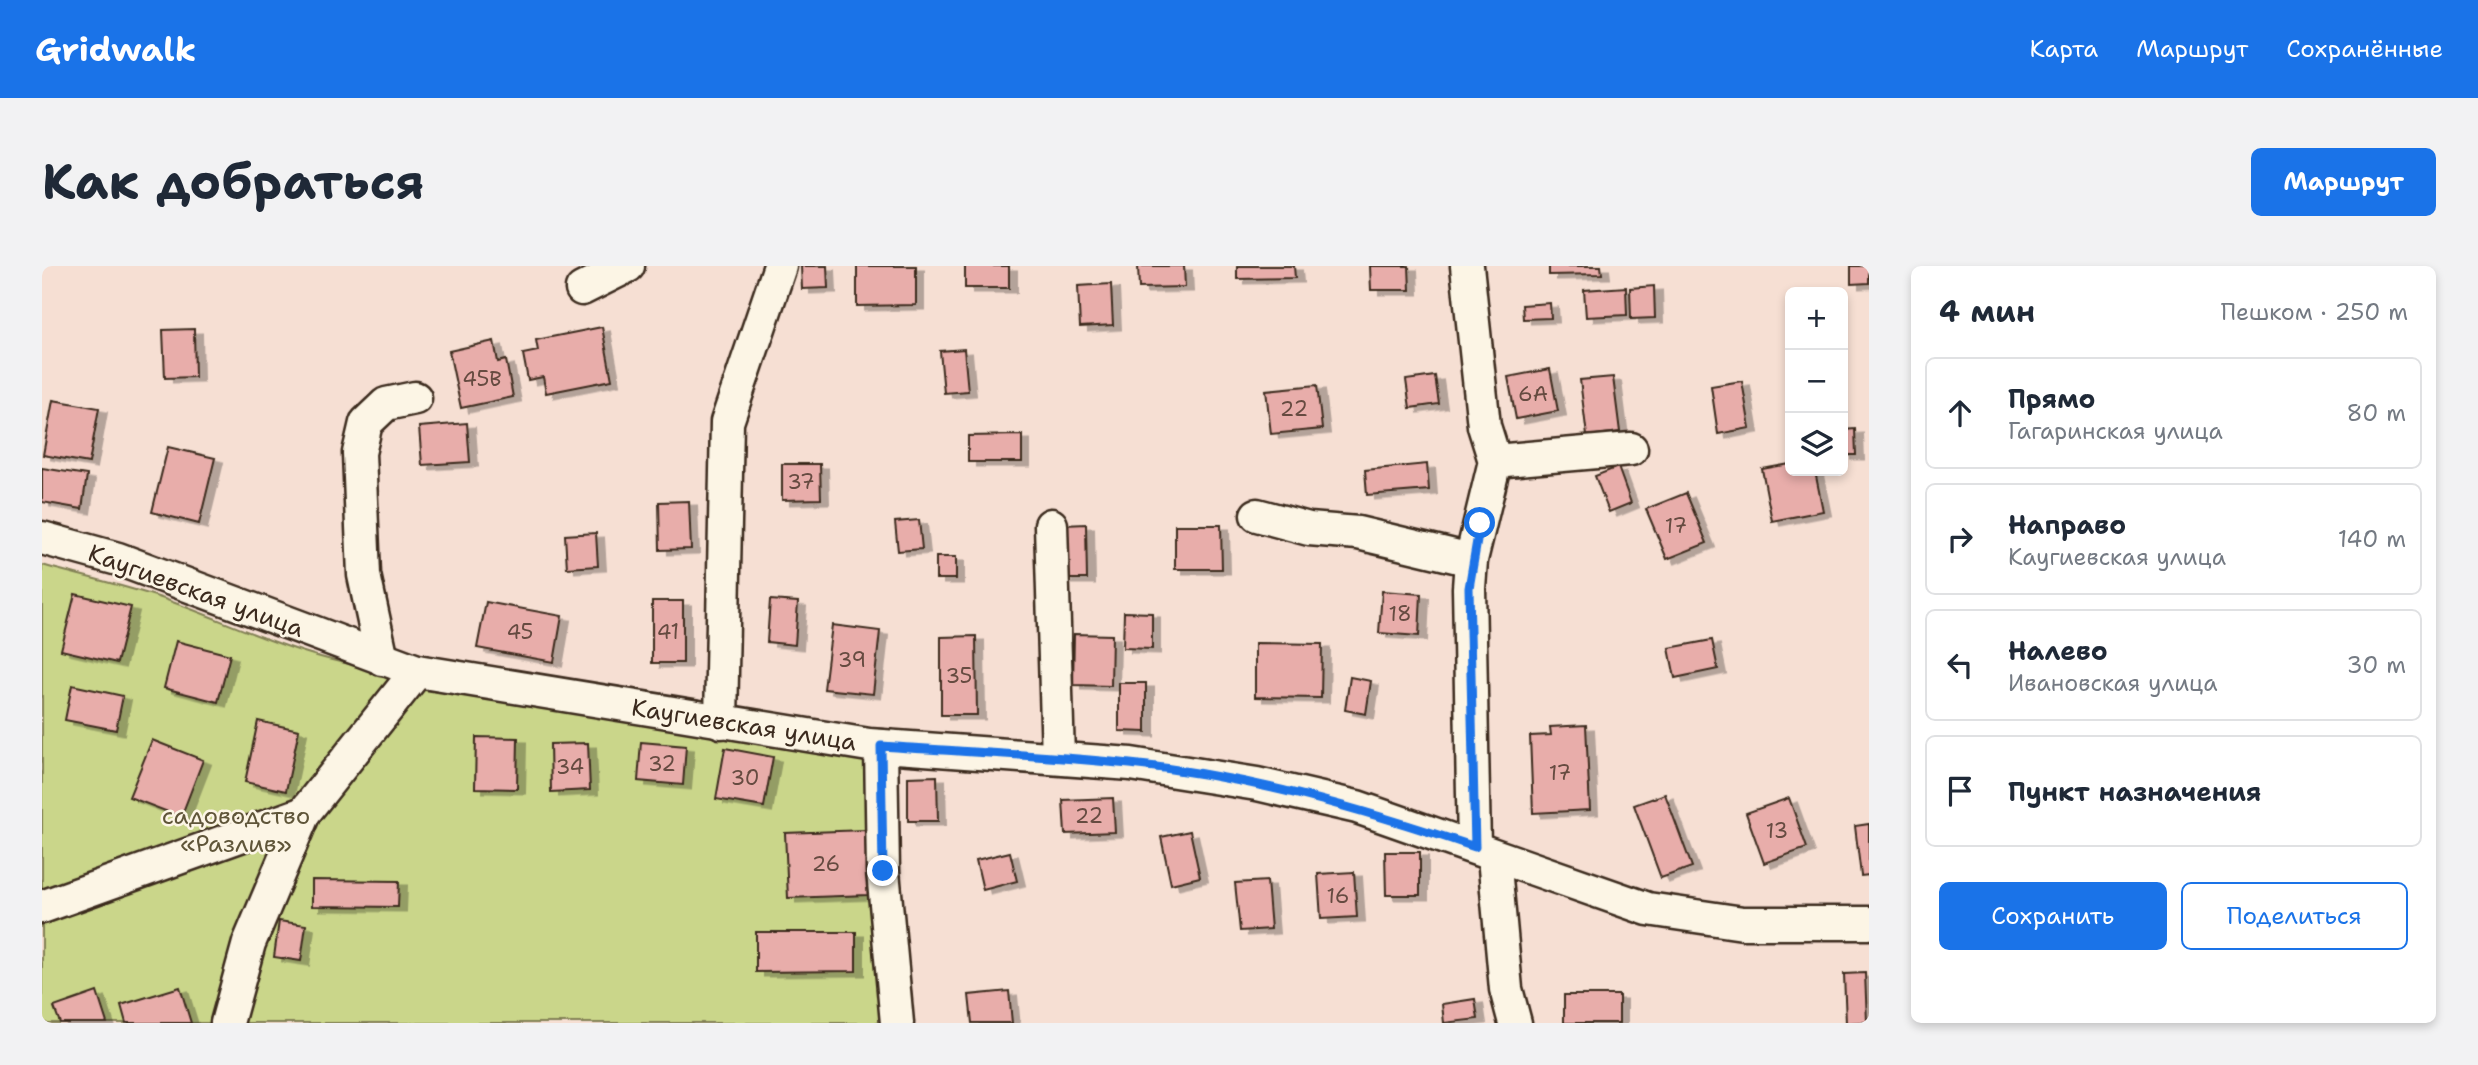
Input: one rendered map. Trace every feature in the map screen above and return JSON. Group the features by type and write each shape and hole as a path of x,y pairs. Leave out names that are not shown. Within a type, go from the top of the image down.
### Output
{"street":[{"path":"582,289 628,266"},
{"path":"721,722 727,422 780,266"},
{"path":"1467,266 1484,426 1495,461 1471,561 1469,588 1484,852 1506,989 1516,1023"},
{"path":"382,659 364,575 359,453 366,423 386,404 415,398"},
{"path":"1495,461 1631,449"},
{"path":"1257,515 1309,529 1358,533 1471,561"},
{"path":"1051,525 1058,758"},
{"name":"Каугиевская улица","path":"42,538 118,559 417,671 881,746 1131,764 1257,784 1357,807 1648,909 1743,923 1869,923"},
{"path":"227,1023 249,943 304,813 417,671"},
{"path":"881,746 883,871 897,1023"},
{"path":"42,907 304,813"}],"green space":[{"name":"садоводство «Разлив»","path":"42,565 161,598 301,651 358,665 385,668 387,676 471,697 731,735 870,760 885,1023 42,1023"}],"building":[{"path":"801,266 827,266 828,288 802,289"},
{"path":"857,266 916,266 916,305 857,306"},
{"path":"965,266 1009,266 1009,288 965,288"},
{"path":"1138,266 1184,266 1185,287 1139,288"},
{"path":"1237,266 1294,266 1295,278 1237,279"},
{"path":"1370,266 1409,266 1410,290 1371,290"},
{"path":"1549,266 1601,266 1602,274 1549,275"},
{"path":"1851,266 1869,266 1869,283 1851,284"},
{"path":"1111,284 1113,325 1080,327 1078,286"},
{"path":"1654,286 1655,318 1631,319 1630,288"},
{"path":"1626,287 1627,315 1586,317 1584,290"},
{"path":"1550,303 1551,318 1523,319 1522,305"},
{"path":"602,327 612,380 546,393 543,377 528,380 523,354 538,351 536,340"},
{"path":"194,329 195,377 165,378 163,330"},
{"path":"494,341 498,362 506,360 513,397 461,408 449,351"},
{"path":"964,349 968,391 944,393 940,351"},
{"path":"1550,369 1558,411 1516,419 1508,377"},
{"path":"1435,376 1439,404 1410,408 1406,380"},
{"path":"1613,377 1620,432 1587,436 1580,380"},
{"path":"1742,381 1750,428 1718,434 1711,386"},
{"path":"1317,385 1322,429 1271,434 1266,390"},
{"path":"53,400 99,408 89,463 43,455"},
{"path":"467,423 470,462 422,465 419,427"},
{"path":"1855,429 1856,455 1848,455 1848,430"},
{"path":"1022,435 1022,462 968,462 968,436"},
{"path":"168,447 215,458 199,524 152,512"},
{"path":"782,464 820,464 821,499 782,500"},
{"path":"1427,464 1429,490 1367,495 1365,470"},
{"path":"1785,465 1785,476 1816,476 1823,511 1772,521 1762,469"},
{"path":"1618,467 1631,503 1609,512 1595,476"},
{"path":"42,468 87,475 82,509 42,502"},
{"path":"1686,493 1707,543 1667,559 1646,509"},
{"path":"689,501 691,549 660,550 659,502"},
{"path":"919,520 922,549 898,551 895,522"},
{"path":"1086,524 1087,579 1065,579 1064,525"},
{"path":"1175,525 1221,525 1222,569 1175,569"},
{"path":"596,533 598,566 567,568 565,535"},
{"path":"936,557 956,557 956,579 936,579"},
{"path":"1382,591 1421,594 1419,636 1379,633"},
{"path":"75,594 131,607 117,663 61,650"},
{"path":"770,600 798,602 795,645 767,642"},
{"path":"652,601 683,601 683,663 652,663"},
{"path":"486,602 562,616 554,662 477,648"},
{"path":"1124,612 1152,613 1152,649 1123,648"},
{"path":"832,625 880,631 873,694 824,689"},
{"path":"1074,634 1112,635 1111,686 1073,685"},
{"path":"976,636 977,715 941,715 941,637"},
{"path":"1712,640 1718,669 1675,678 1669,648"},
{"path":"176,641 230,655 218,702 164,688"},
{"path":"1255,643 1322,644 1321,698 1255,697"},
{"path":"1350,677 1371,681 1366,714 1345,710"},
{"path":"1119,683 1146,683 1146,732 1119,731"},
{"path":"72,685 123,696 116,730 65,720"},
{"path":"258,721 299,730 286,791 245,782"},
{"path":"1586,725 1590,810 1533,813 1530,736 1551,735 1550,727"},
{"path":"476,737 518,738 517,789 475,788"},
{"path":"152,740 203,760 181,817 129,797"},
{"path":"641,742 686,746 683,785 638,781"},
{"path":"588,743 590,790 551,792 550,744"},
{"path":"725,748 773,757 764,807 716,799"},
{"path":"937,776 938,821 908,821 908,777"},
{"path":"1665,794 1692,867 1661,878 1634,805"},
{"path":"1113,798 1115,832 1065,834 1063,800"},
{"path":"1789,798 1807,848 1764,863 1746,813"},
{"path":"1869,824 1869,875 1861,876 1855,826"},
{"path":"865,830 868,895 788,898 785,833"},
{"path":"1190,831 1200,877 1171,884 1161,837"},
{"path":"1010,852 1017,881 983,890 976,860"},
{"path":"1385,852 1420,852 1420,895 1386,895"},
{"path":"1354,872 1357,917 1321,919 1318,874"},
{"path":"312,880 399,881 398,907 312,906"},
{"path":"1267,881 1271,929 1240,931 1235,883"},
{"path":"279,921 306,925 301,961 274,957"},
{"path":"756,932 856,932 856,971 756,972"},
{"path":"1865,973 1867,1022 1846,1023 1844,974"},
{"path":"180,987 191,1023 126,1023 121,1005"},
{"path":"1009,991 1012,1023 972,1023 969,995"},
{"path":"97,992 107,1023 60,1023 54,1007"},
{"path":"1564,995 1619,995 1619,1023 1564,1023"},
{"path":"1475,999 1478,1019 1444,1023 1442,1004"}],"route":[{"path":"883,871 881,746 1131,764 1257,784 1357,807 1475,847 1469,588 1471,561 1480,523"}]}
